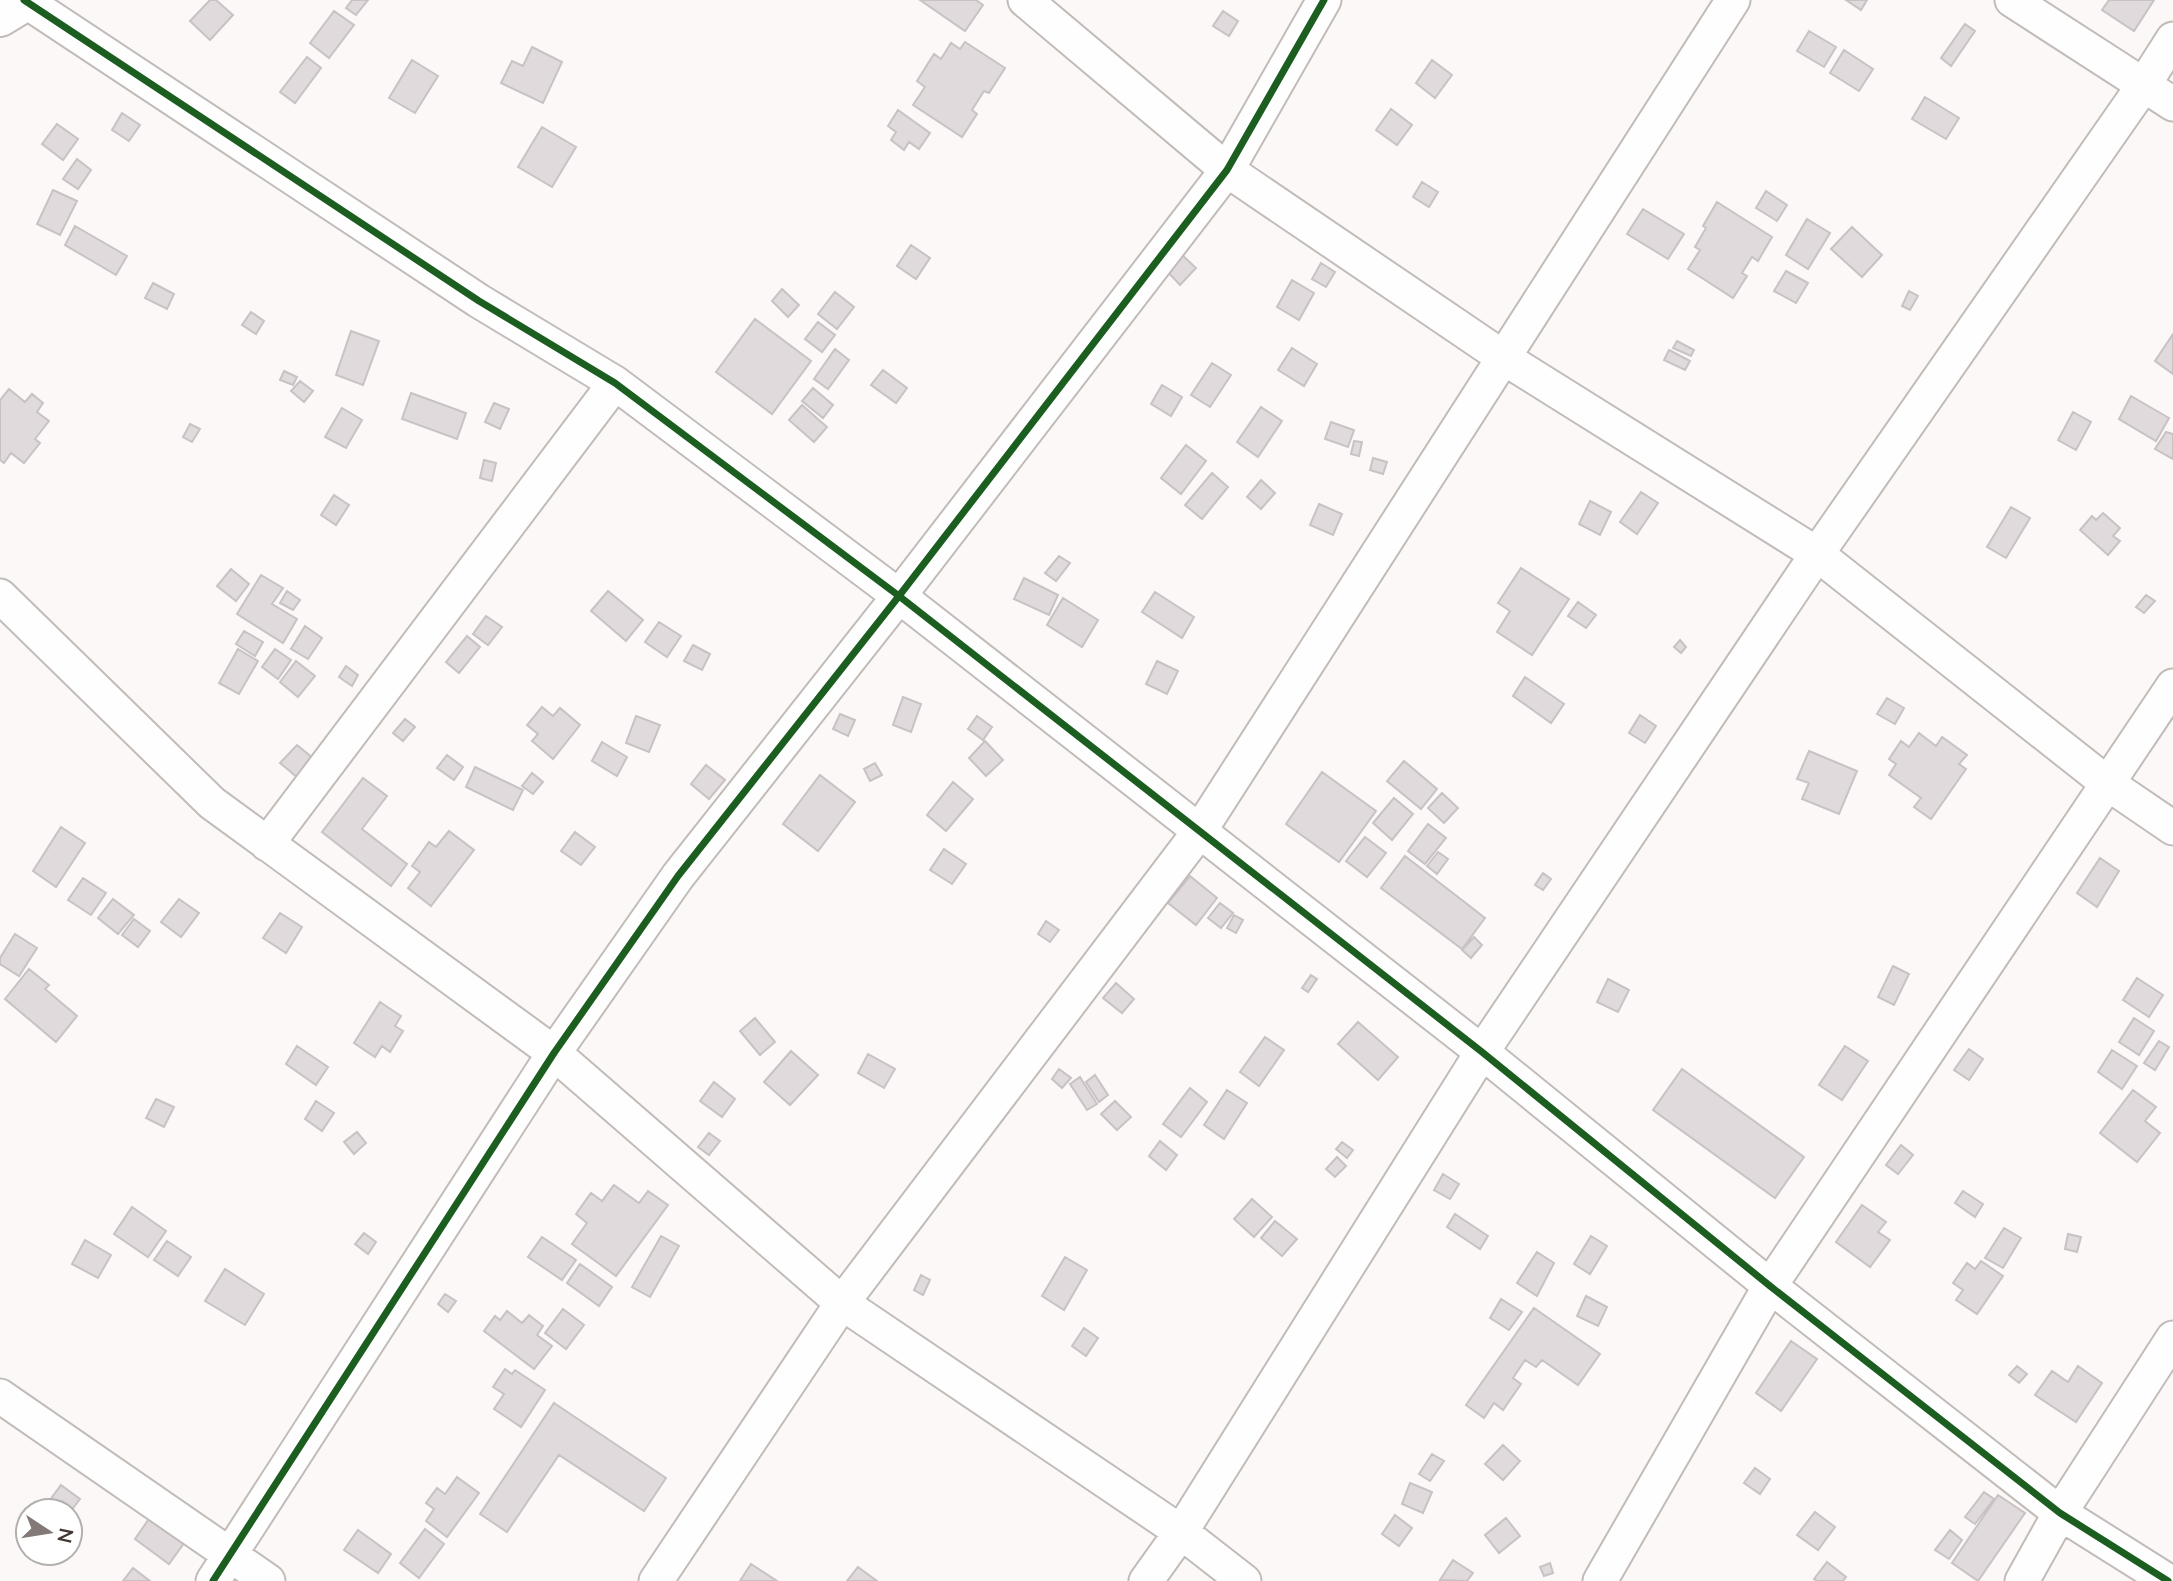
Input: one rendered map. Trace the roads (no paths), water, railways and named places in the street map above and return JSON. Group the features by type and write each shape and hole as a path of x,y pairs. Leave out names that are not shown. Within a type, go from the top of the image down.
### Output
{"street":[{"path":"1025,0 1227,170 1504,358 1817,554 2107,783 2173,828"},
{"path":"222,1568 554,1053 678,876 899,596 1227,170 1324,0"},
{"path":"656,1581 842,1303 1199,832 1733,0"},
{"path":"2012,0 2173,104"},
{"path":"19,4 456,286 615,383 899,596 1482,1052 1770,1286 2060,1513 2168,1581"},
{"path":"1146,1581 1181,1532 1482,1052 1817,554 2173,39"},
{"path":"267,845 615,383"},
{"path":"0,596 212,803 554,1053 842,1303 1181,1532 1244,1581"},
{"path":"1600,1581 1770,1286 2173,686"},
{"path":"2022,1581 2060,1513 2173,1338"},
{"path":"0,1395 222,1568 268,1581"}]}
